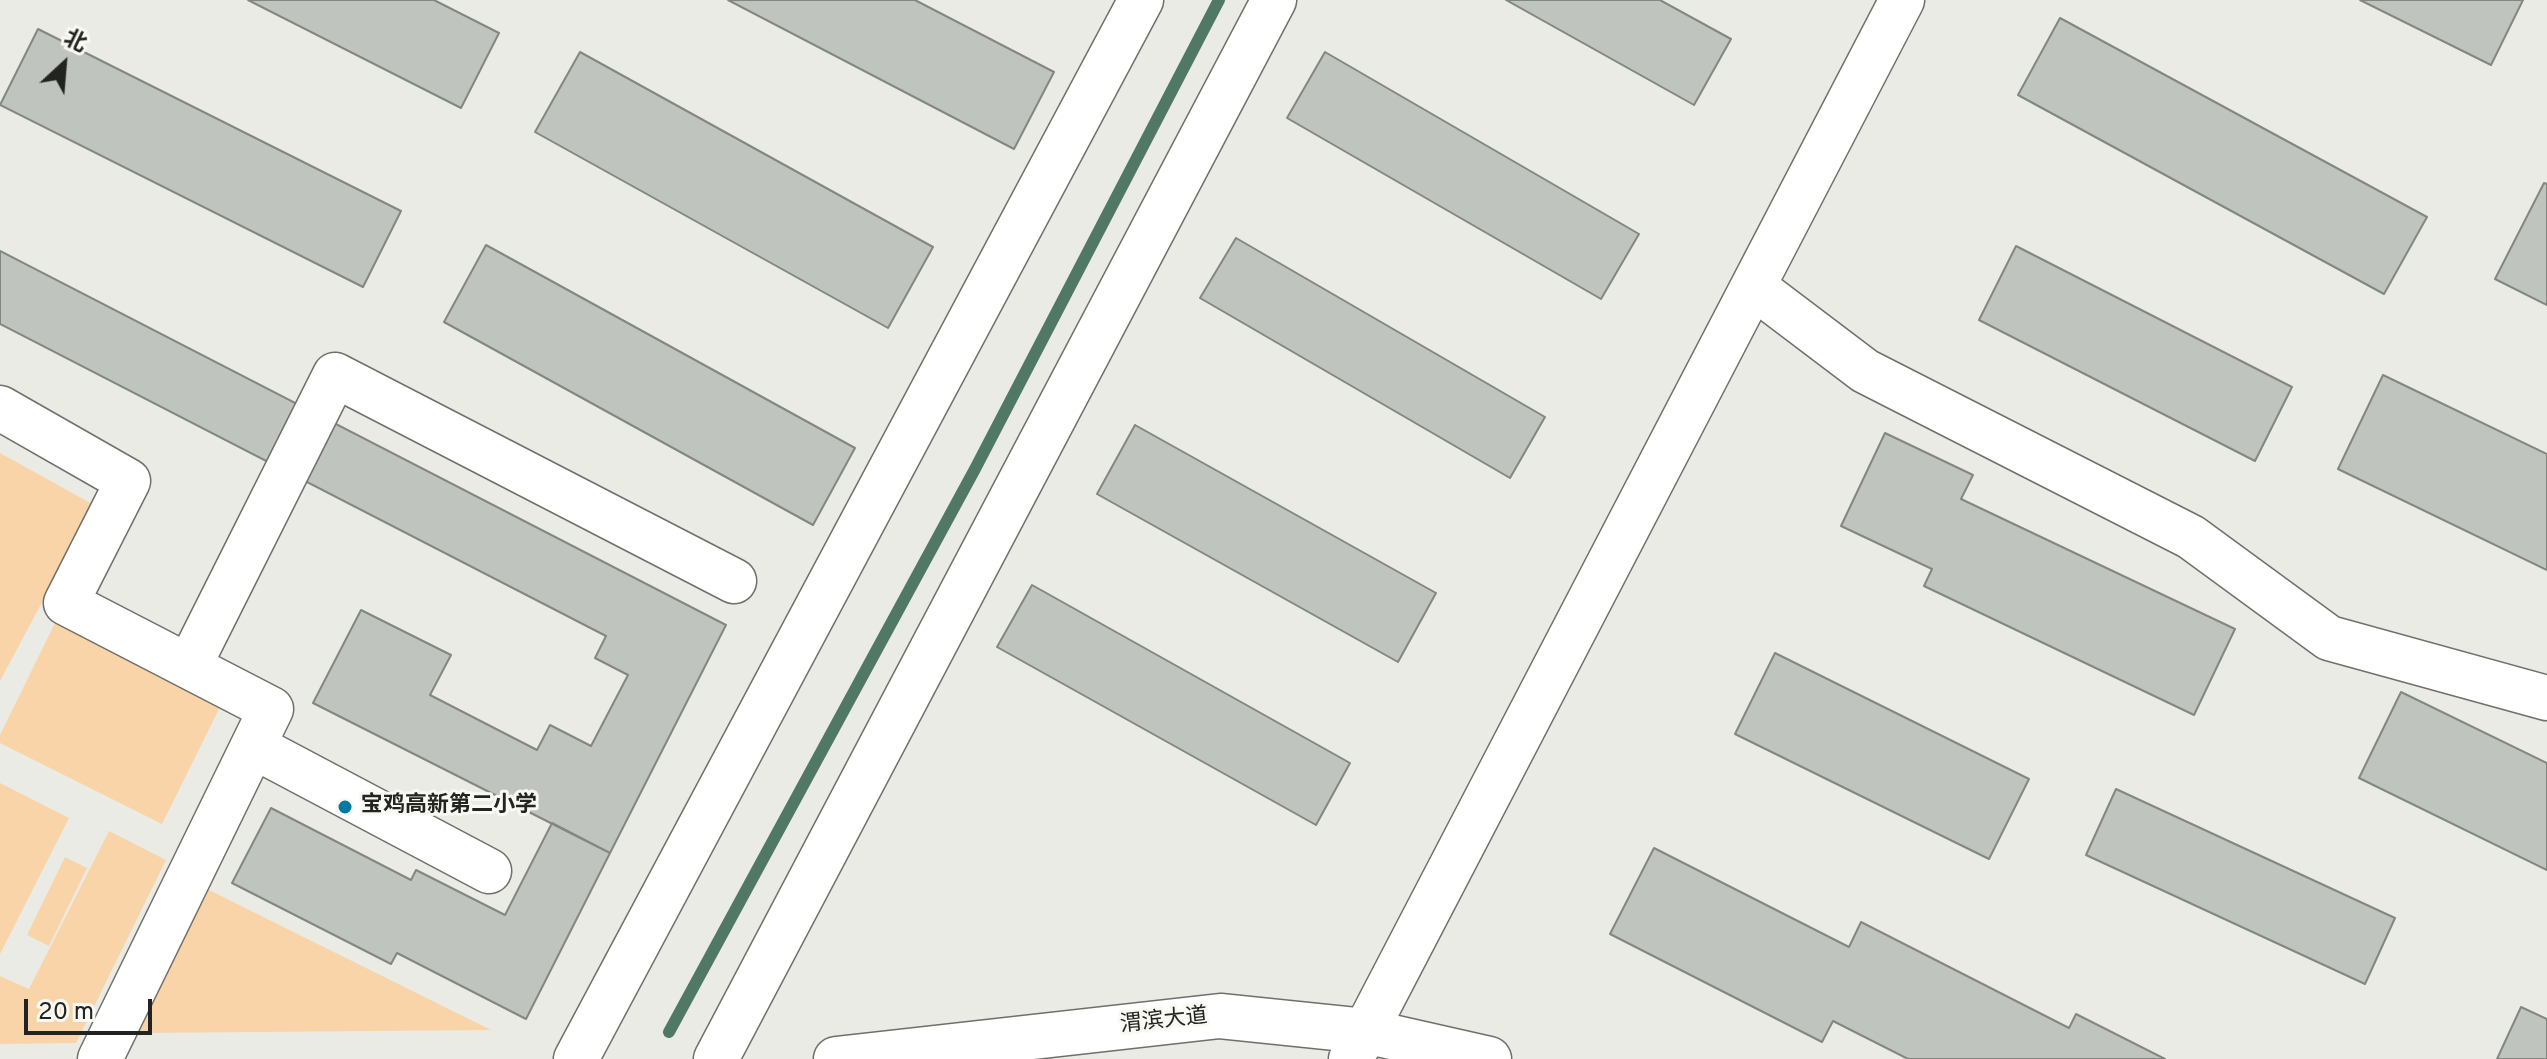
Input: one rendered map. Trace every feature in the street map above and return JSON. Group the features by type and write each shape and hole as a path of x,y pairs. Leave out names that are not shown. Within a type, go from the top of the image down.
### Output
{"street":[{"path":"576,1059 1141,0"},
{"path":"716,1059 1274,0"},
{"path":"1358,1045 1902,0"},
{"path":"1754,287 1865,371 2191,537 2329,638 2547,698"},
{"path":"189,666 335,375 734,581"},
{"path":"0,408 128,481 66,603 271,709 100,1059"},
{"path":"253,746 489,871"},
{"name":"渭滨大道","path":"836,1059 1220,1016 1358,1045 1489,1059"}],"shaded area":[{"path":"0,453 94,505 0,681"},
{"path":"56,621 222,703 162,824 0,743 0,735"},
{"path":"0,783 69,818 0,954"},
{"path":"109,831 166,860 76,1043 0,1044 0,976 29,989"},
{"path":"65,857 87,868 49,946 27,935"},
{"path":"207,889 491,1030 139,1033"}],"building":[{"path":"248,0 434,0 499,33 461,108"},
{"path":"728,0 915,0 1054,72 1014,149"},
{"path":"1506,0 1660,0 1731,39 1694,105"},
{"path":"2360,0 2523,0 2491,65"},
{"path":"2060,18 2427,217 2384,294 2018,95"},
{"path":"38,29 401,211 363,287 0,105"},
{"path":"580,52 933,247 888,328 535,132"},
{"path":"1325,52 1639,234 1601,299 1287,118"},
{"path":"2544,183 2547,184 2547,305 2495,279"},
{"path":"1236,238 1545,417 1510,478 1200,298"},
{"path":"486,245 855,448 813,525 444,322"},
{"path":"2016,246 2292,387 2255,461 1979,320"},
{"path":"0,251 726,625 610,853 313,703 361,610 451,655 430,695 537,750 550,725 591,746 628,675 595,658 606,636 0,324"},
{"path":"2383,375 2547,454 2547,570 2338,469"},
{"path":"1135,425 1436,593 1398,662 1097,494"},
{"path":"1885,433 1973,475 1961,499 2235,629 2194,715 1924,586 1932,569 1841,526"},
{"path":"1032,585 1350,763 1316,825 997,647"},
{"path":"1775,653 2029,779 1989,859 1735,734"},
{"path":"2401,692 2547,763 2547,870 2359,778"},
{"path":"2116,789 2395,918 2365,984 2086,855"},
{"path":"271,808 411,880 416,870 505,915 552,823 610,853 526,1019 397,953 391,964 232,883"},
{"path":"1654,848 1849,947 1861,922 2069,1028 2076,1014 2165,1059 1908,1059 1833,1021 1822,1042 1610,934"},
{"path":"2521,1007 2547,1019 2547,1059 2497,1059"}],"waterway":[{"path":"669,1032 975,469 1219,0"}],"place":[{"name":"宝鸡高新第二小学","path":"345,807"}]}
